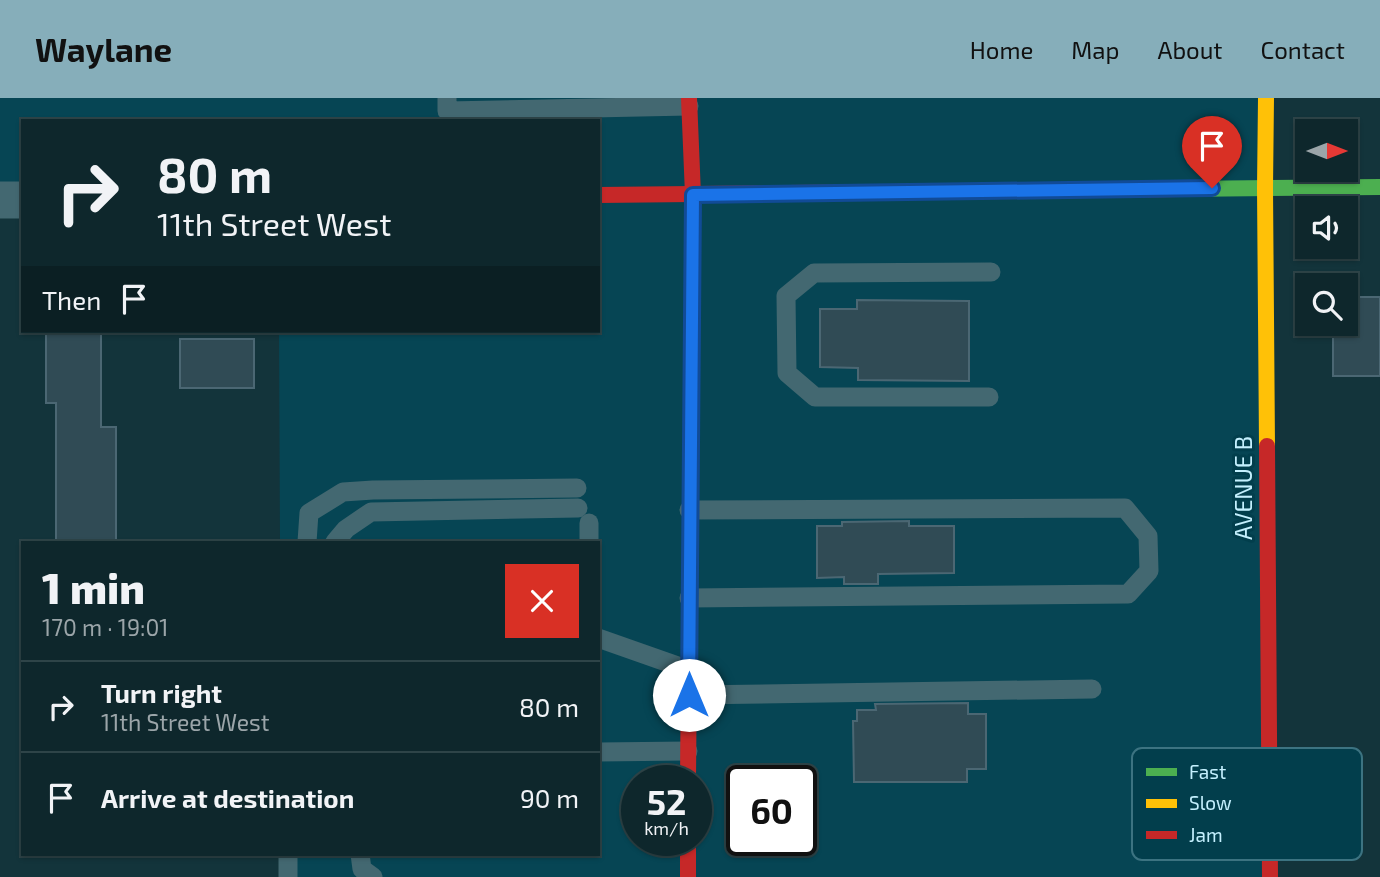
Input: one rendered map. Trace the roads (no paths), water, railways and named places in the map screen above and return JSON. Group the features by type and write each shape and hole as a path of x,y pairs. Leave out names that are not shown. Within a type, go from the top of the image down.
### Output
{"street":[{"name":"AVENUE B","path":"1266,98 1269,748"},
{"path":"688,765 693,195 689,102"},
{"path":"600,195 1380,187"},
{"path":"0,200 21,200"},
{"path":"688,856 688,877"}],"lane":[{"path":"447,110 689,102"},
{"path":"989,397 815,397 786,373 786,296 814,273 991,272"},
{"path":"307,541 309,513 343,492 577,488"},
{"path":"689,510 1125,508 1149,536 1149,571 1128,594 689,598"},
{"path":"336,541 346,529 371,512 585,525"},
{"path":"600,639 689,670"},
{"path":"689,695 1092,689"},
{"path":"600,752 688,751"},
{"path":"288,856 288,877"},
{"path":"360,856 362,869 373,877"}]}
